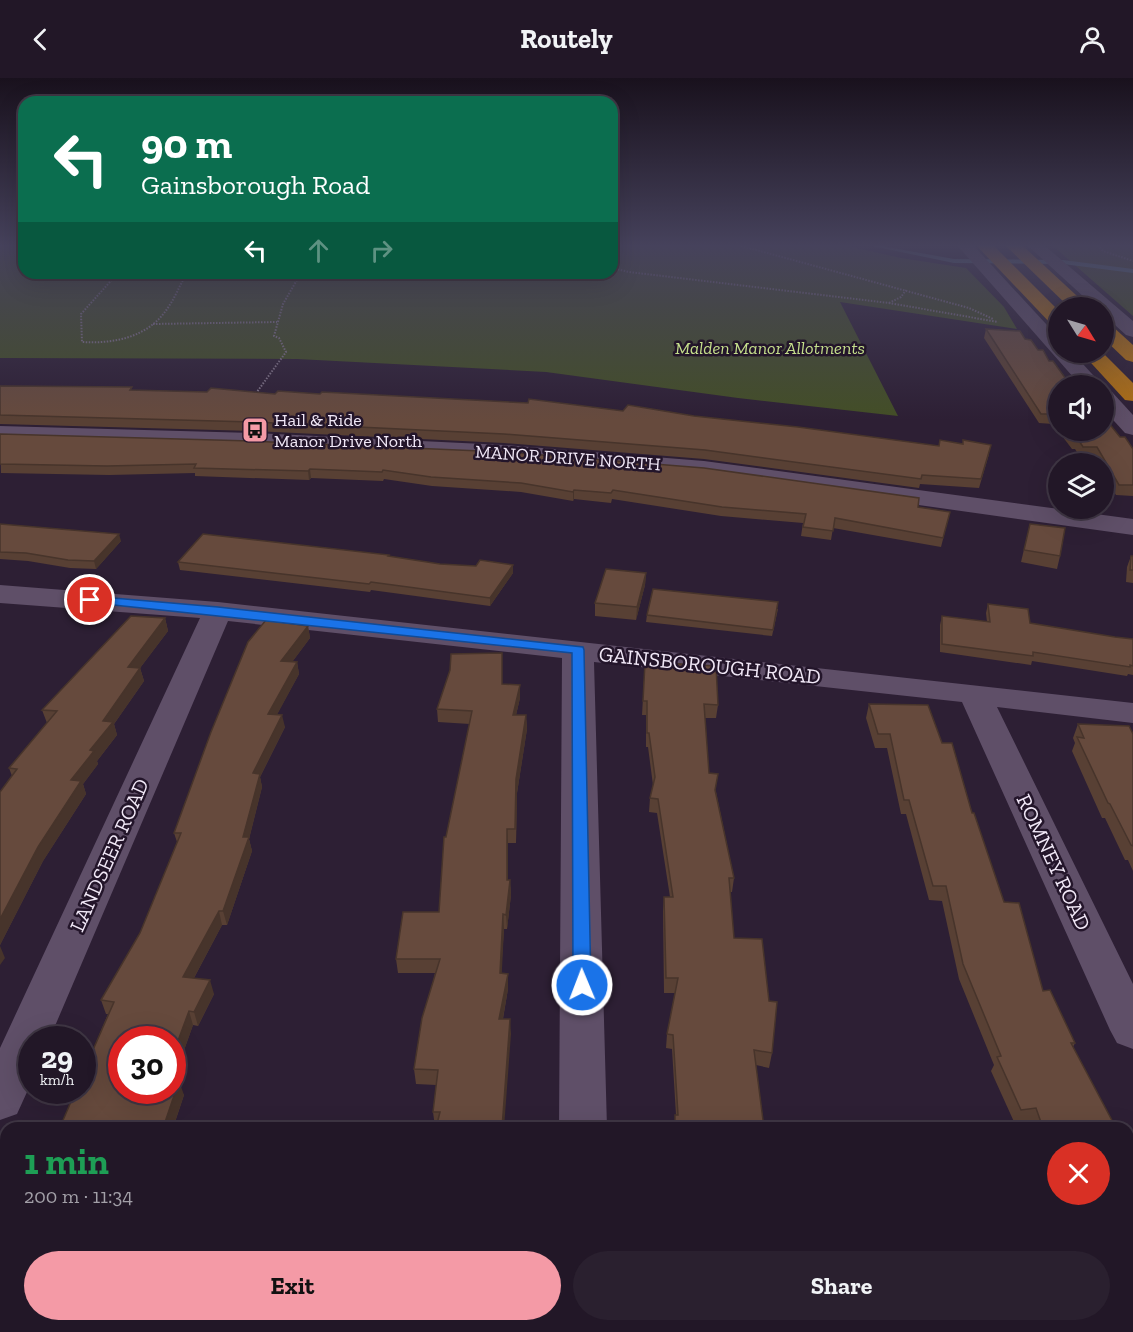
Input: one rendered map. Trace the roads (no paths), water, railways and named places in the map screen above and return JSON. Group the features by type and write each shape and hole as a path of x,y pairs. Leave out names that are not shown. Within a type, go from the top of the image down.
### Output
{"highway":[{"path":"1114,338 1133,356"},
{"path":"1101,363 1133,395"}],"street":[{"path":"1019,304 1048,337"},
{"path":"1102,304 1133,331"},
{"path":"1071,363 1083,375"},
{"path":"1114,408 1133,428"},
{"name":"MANOR DRIVE NORTH","path":"0,433 221,439 504,452 704,468 1133,527"},
{"name":"GAINSBOROUGH ROAD","path":"0,594 218,611 1133,713"},
{"name":"LANDSEER ROAD","path":"0,1099 218,611"},
{"path":"578,650 583,1122"},
{"name":"ROMNEY ROAD","path":"975,694 1133,1030"}],"place":[{"name":"Hail & Ride Manor Drive North","path":"255,430"}],"park label":[{"name":"Malden Manor Allotments","path":"770,348"}]}
